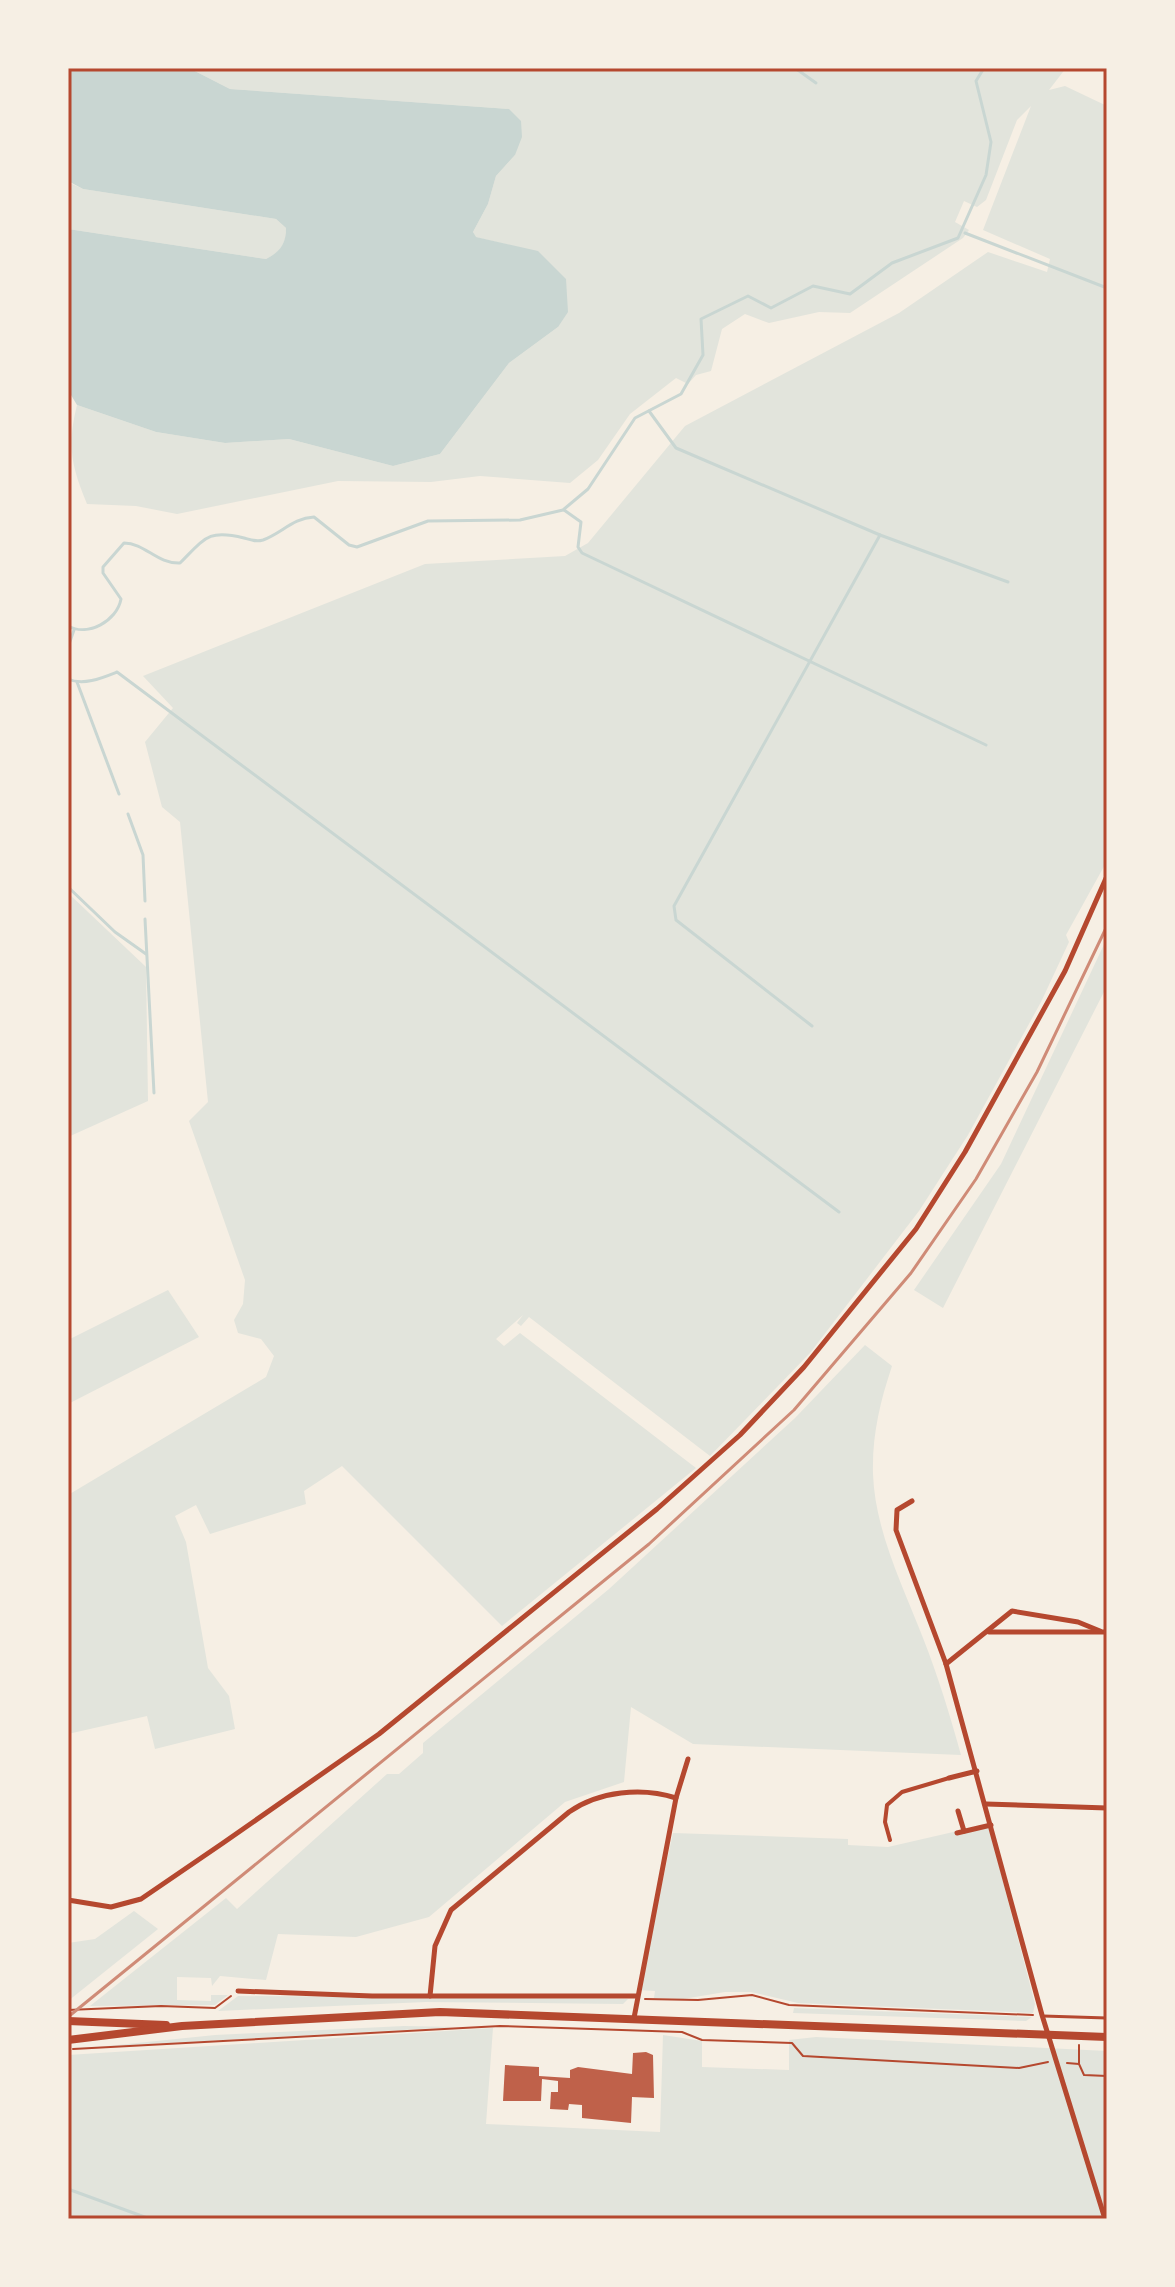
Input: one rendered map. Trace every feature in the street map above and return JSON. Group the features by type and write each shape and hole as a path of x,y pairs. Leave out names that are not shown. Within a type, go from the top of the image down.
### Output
{"main road":[{"path":"73,2040 182,2026 440,2012 1107,2037"},
{"path":"68,2021 102,2020 182,2026"}],"street":[{"path":"68,1900 100,1907 126,1905 141,1899 223,1843 379,1734 657,1509 740,1435 820,1348 922,1220 965,1152 1065,971 1107,876"},
{"path":"912,1501 897,1510 896,1530 946,1664 1047,2035 1105,2219"},
{"path":"946,1664 1012,1611 1078,1622 1104,1631"},
{"path":"988,1632 1104,1631"},
{"path":"634,2018 676,1798 688,1759"},
{"path":"890,1840 885,1822 887,1805 902,1792 977,1771"},
{"path":"430,1996 435,1946 451,1910 569,1812 588,1801 621,1793 655,1793 676,1798"},
{"path":"986,1804 1107,1808"},
{"path":"958,1811 960,1832 991,1825"},
{"path":"238,1991 430,1996 636,1996"}],"lane":[{"path":"1041,2012 1107,2018"}],"path":[{"path":"68,2010 215,2008 238,1991"},
{"path":"636,1996 683,2001 752,1995 789,2005 1041,2012"},
{"path":"68,2050 500,2026 682,2032 702,2040 792,2043 803,2056 874,2061 1019,2068 1037,2061"},
{"path":"1079,2064 1084,2075 1107,2076"}],"shaded area":[{"path":"68,68 189,68 230,89 509,109 521,121 522,137 515,155 496,176 488,204 473,232 476,237 538,251 566,279 568,312 558,327 509,363 440,454 393,466 289,439 225,443 156,432 77,405 68,390 68,229 266,259 281,247 286,228 276,219 83,189 68,181"},
{"path":"189,68 1066,68 1049,90 1065,86 1107,106 1107,861 1066,935 1069,942 1041,1002 968,1135 919,1211 810,1353 710,1456 529,1317 521,1326 517,1323 523,1315 496,1339 504,1346 520,1333 696,1468 502,1626 342,1466 304,1491 306,1504 210,1534 196,1505 175,1516 186,1542 208,1668 229,1696 235,1729 155,1749 147,1716 68,1734 68,1495 266,1377 274,1356 261,1339 238,1333 234,1320 243,1304 245,1280 189,1121 208,1102 180,822 162,807 145,742 173,708 143,676 425,564 565,556 588,543 685,426 899,313 988,252 1047,272 1050,259 983,230 1031,106 1017,120 986,200 977,207 964,201 955,222 969,230 963,238 850,313 819,312 769,323 745,314 722,329 711,371 696,375 688,384 676,378 630,414 598,460 570,483 480,476 431,482 338,481 177,514 136,506 87,504 72,455 77,405 156,432 225,443 289,439 393,466 440,454 509,363 558,327 538,252 475,237 473,232 488,204 496,176 515,155 509,109 230,89"},
{"path":"68,182 83,189 276,219 286,228 285,239 282,247 266,259 68,229"},
{"path":"68,893 146,967 148,1101 68,1137"},
{"path":"1107,938 1107,986 943,1308 914,1290 1001,1164"},
{"path":"168,1290 199,1337 68,1404 68,1340"},
{"path":"865,1345 892,1366 875,1432 873,1474 879,1516 891,1558 939,1681 961,1755 693,1744 631,1707 624,1782 565,1802 429,1917 356,1937 278,1934 266,1980 220,1976 212,1986 211,1978 177,1977 177,2000 211,2001 211,1995 228,1995 215,2005 90,2006 226,1898 237,1909 387,1774 399,1774 423,1753 423,1743 609,1589 795,1418"},
{"path":"988,1824 1035,2004 1033,2013 798,2003 751,1992 725,1992 683,1999 654,1998 655,1991 639,1990 673,1833 848,1839 848,1845 888,1847"},
{"path":"134,1911 158,1929 68,2001 68,1943 95,1939"},
{"path":"238,1996 628,1999 623,2004 426,2002 218,2011"},
{"path":"794,2008 1032,2017 1026,2021 793,2013"},
{"path":"404,2026 456,2027 98,2047 215,2035"},
{"path":"493,2028 486,2124 660,2132 663,2035 702,2041 702,2067 789,2070 789,2040 816,2037 1107,2051 1107,2219 68,2219 68,2055"}],"building":[{"path":"633,2053 653,2055 654,2098 632,2097 631,2123 582,2118 582,2105 569,2104 568,2110 550,2109 551,2092 558,2092 558,2081 542,2079 541,2101 503,2101 505,2065 539,2067 539,2076 570,2078 570,2070 578,2067 632,2074"}],"waterway":[{"path":"795,68 816,83"},
{"path":"68,626 84,630 93,628 114,614 121,599 103,573 103,567 124,543 138,546 164,560 180,563 202,542 215,535 260,541 294,523 314,517 349,545 357,547 428,521 520,520 563,510 588,489 635,418 681,394 703,355 701,319 748,296 771,308 813,286 850,294 892,263 958,238 986,175 991,142 976,81 984,68"},
{"path":"965,233 1107,288"},
{"path":"649,411 676,448 880,535 674,906 676,920 812,1026"},
{"path":"564,510 581,522 578,547 582,553 986,745"},
{"path":"880,535 1008,582"},
{"path":"68,647 74,630"},
{"path":"68,679 86,681 117,672 839,1212"},
{"path":"77,682 119,794"},
{"path":"128,814 143,855 145,901"},
{"path":"68,887 115,932 146,954"},
{"path":"145,919 154,1093"},
{"path":"68,2189 150,2219"}],"railway":[{"path":"68,2017 649,1544 794,1410 911,1273 976,1179 1037,1072 1107,926"}]}
